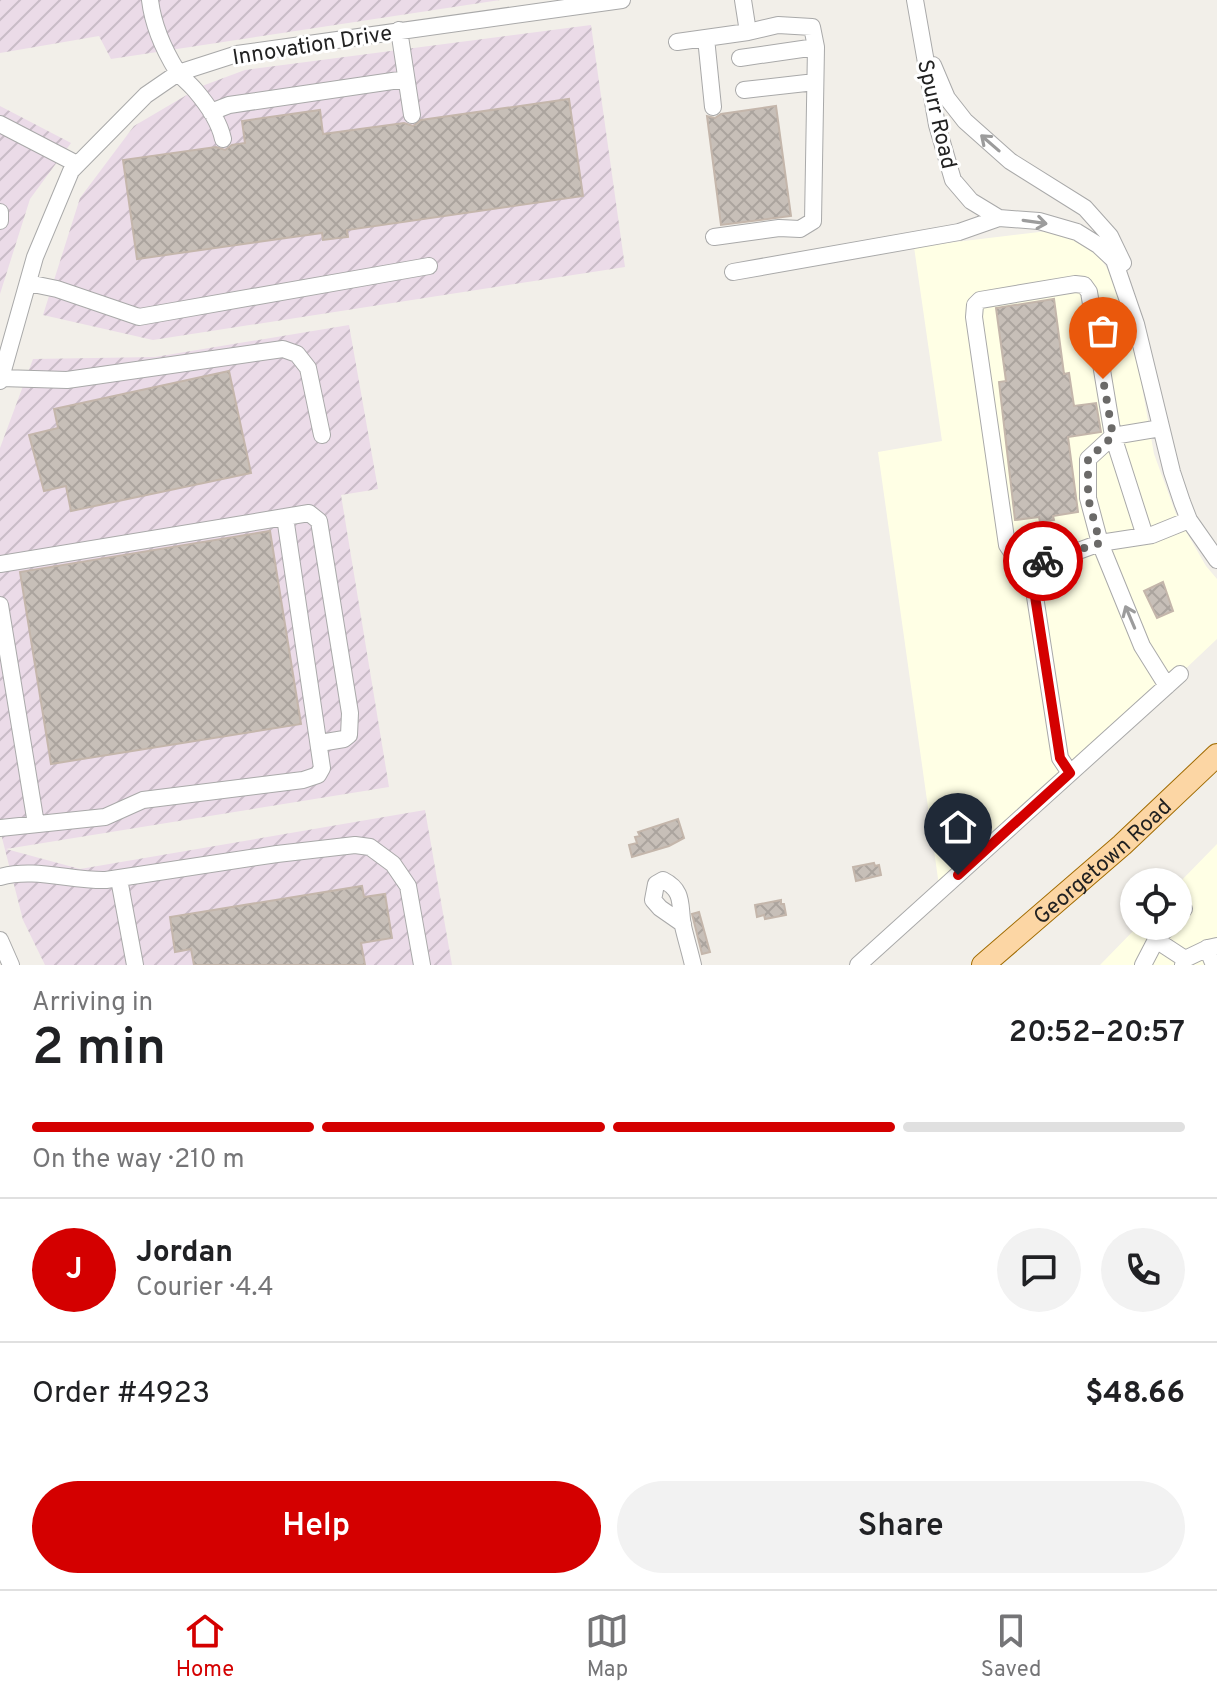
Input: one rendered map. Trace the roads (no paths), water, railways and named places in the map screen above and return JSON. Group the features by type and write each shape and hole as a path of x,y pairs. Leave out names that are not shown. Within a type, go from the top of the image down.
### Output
{"main road":[{"name":"Georgetown Road","path":"983,965 1122,845 1217,755"}],"street":[{"path":"150,0 153,21 178,73 220,125 223,139"},
{"name":"Innovation Drive","path":"0,380 3,358 35,257 71,171 146,95 178,73 237,54 622,0"},
{"path":"743,0 748,32"},
{"name":"Spurr Road","path":"915,0 937,125 953,180 971,201 999,218 1039,221 1077,232 1114,260 1136,324 1172,472 1189,520 1217,560"},
{"path":"677,42 778,25 812,27 816,47 813,221 800,229 779,228 714,237"},
{"path":"399,30 412,115"},
{"name":"Spurr Road","path":"921,34 947,98 965,121 1010,161 1085,208 1110,236 1129,274 1136,324"},
{"path":"706,38 713,107"},
{"path":"740,58 816,47"},
{"path":"211,112 229,105 406,79"},
{"path":"744,90 815,82"},
{"path":"0,124 77,164"},
{"path":"0,212 0,221"},
{"path":"733,272 959,232 999,218"},
{"path":"28,283 57,289 139,317 429,266"},
{"path":"1145,536 1113,436 1089,292 1084,285 1075,284 980,300 975,305 1007,545 1021,566 1062,557 1100,543 1145,536 1189,520"},
{"path":"0,380 67,380 283,349 297,354 308,368 322,435"},
{"path":"1161,428 1113,436 1088,459 1088,498 1100,543 1142,646 1167,686"},
{"path":"0,564 309,513 319,521 351,728 349,735 320,743"},
{"path":"0,828 105,817 143,800 313,778 322,768 320,743 285,517"},
{"path":"1030,564 1060,758 1070,773"},
{"path":"0,605 36,824"},
{"path":"867,962 1180,674"},
{"path":"0,877 23,873 85,881 119,879 293,852 355,845 370,847 393,864 408,886 422,965"},
{"path":"119,879 135,965"},
{"path":"683,924 693,965"},
{"path":"0,940 11,965"},
{"path":"1143,965 1156,940 1184,962 1212,947 1214,965"}]}
